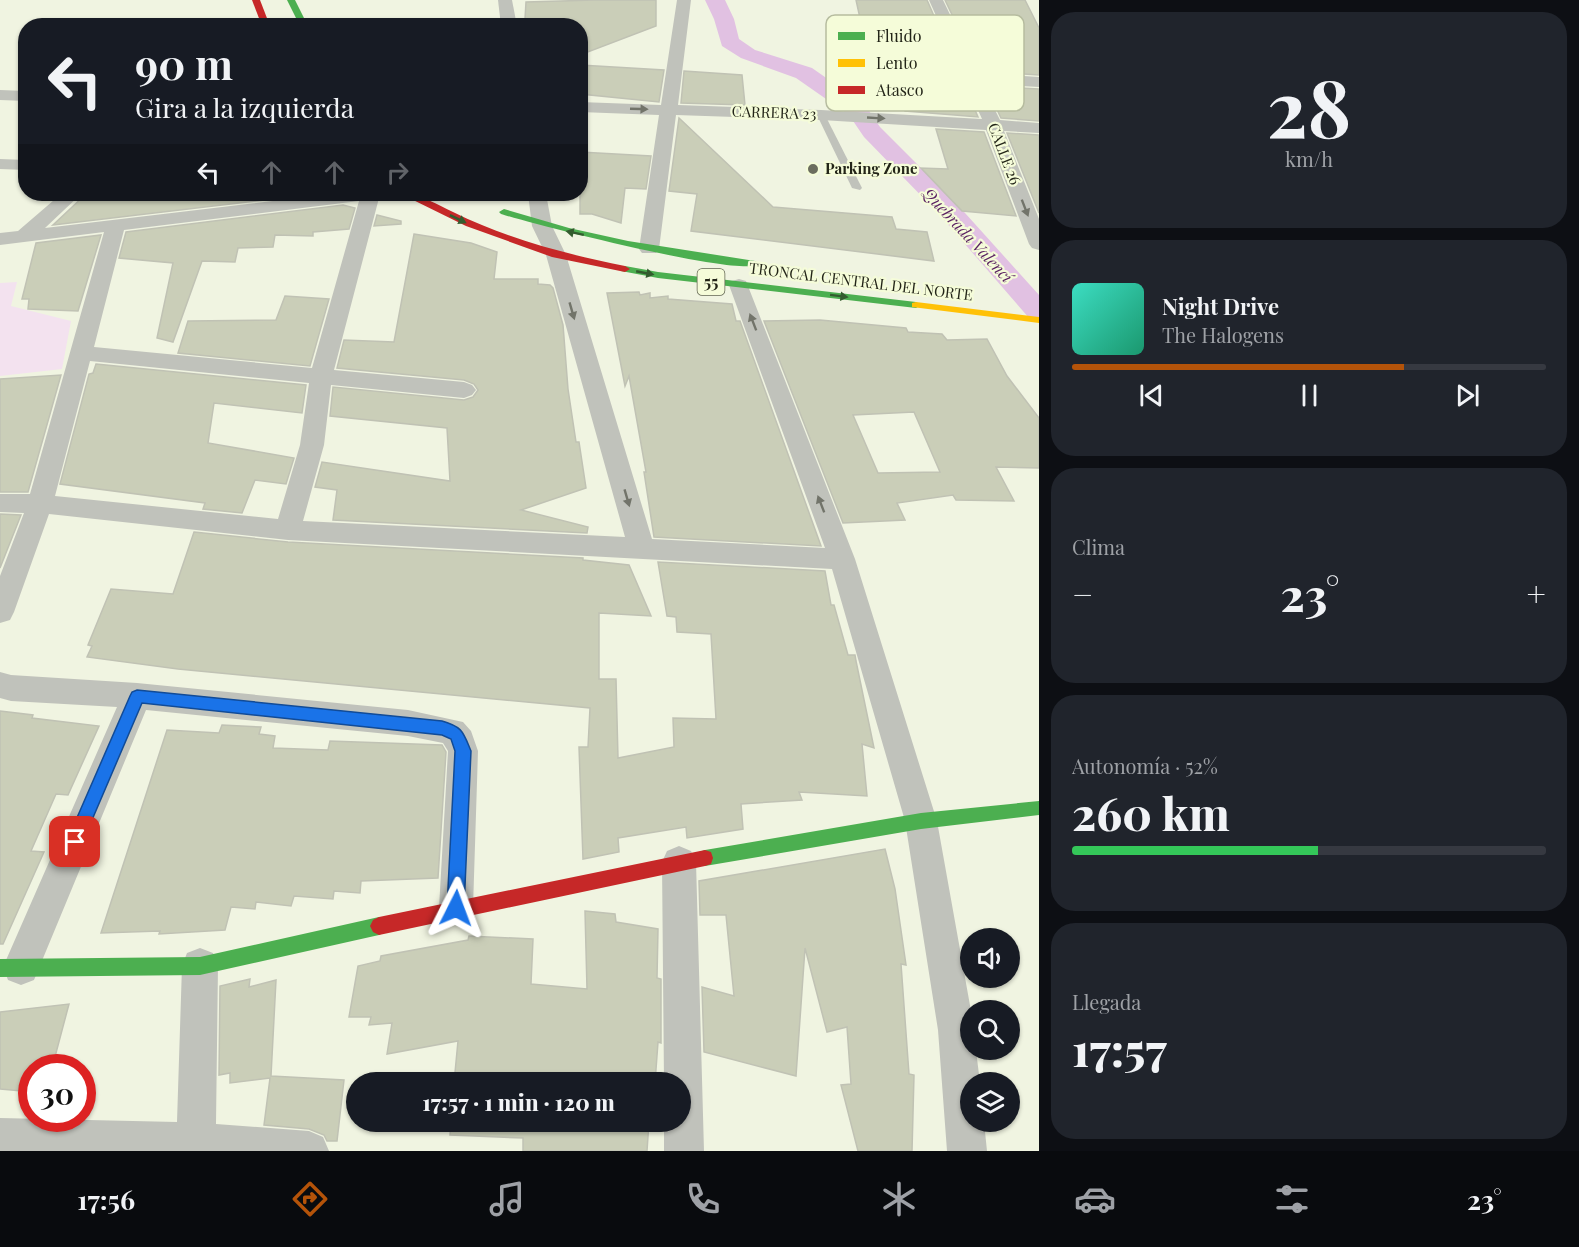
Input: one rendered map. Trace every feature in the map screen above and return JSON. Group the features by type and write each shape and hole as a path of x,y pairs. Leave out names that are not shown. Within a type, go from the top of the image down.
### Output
{"main road":[{"path":"256,0 263,18"},
{"path":"291,0 300,18"},
{"name":"TRONCAL CENTRAL DEL NORTE","path":"421,201 469,224 556,255 658,275 1034,319"},
{"name":"TRONCAL CENTRAL DEL NORTE","path":"487,206 542,226 649,249 770,266"},
{"path":"10,968 200,966 456,908 679,862 921,822 1039,808"}],"street":[{"path":"505,0 508,18"},
{"path":"649,249 684,0"},
{"name":"CALLE 26","path":"936,0 943,15"},
{"path":"1024,81 1039,82"},
{"path":"0,95 18,96"},
{"name":"CARRERA 23","path":"588,107 820,115 1039,128"},
{"name":"CALLE 26","path":"987,111 1039,244"},
{"path":"1,165 18,164"},
{"path":"24,236 64,201"},
{"path":"0,239 313,201"},
{"path":"288,530 312,445 321,376 371,201"},
{"path":"538,201 542,226 556,255 642,550"},
{"path":"0,612 40,504 116,224"},
{"path":"739,285 842,559 921,822 956,1030 967,1151"},
{"path":"80,353 464,390"},
{"path":"0,503 40,504 288,530 842,559"},
{"path":"0,685 11,688 137,696 408,723 452,731 460,741 463,751 456,908"},
{"path":"10,968 137,696"},
{"path":"679,862 684,1151"},
{"path":"196,1142 200,966"},
{"path":"0,1138 196,1142 309,1151"}],"lane":[{"path":"820,115 857,188"}],"shaded area":[{"path":"17,282 11,306 71,321 62,369 0,376 0,283"}],"building":[{"path":"656,0 656,26 588,52 588,18 525,18 526,2"},
{"path":"856,0 927,0 934,15 859,15"},
{"path":"945,0 1025,0 1039,28 1039,75 1024,74 1024,15 952,15"},
{"path":"588,65 664,70 659,102 588,95"},
{"path":"684,71 742,75 745,105 681,103"},
{"path":"1024,88 1039,89 1039,121 1001,118 998,111 1024,111"},
{"path":"905,111 975,111 978,117"},
{"path":"679,118 773,207 892,217 896,229 927,232 934,261 691,231 697,194 669,191"},
{"path":"936,129 984,132 1016,216 962,211 921,168 948,169"},
{"path":"1007,133 1039,135 1039,213"},
{"path":"588,152 651,156 646,189 625,188 621,223 592,214 580,214 580,201 588,201"},
{"path":"79,201 255,201 53,225"},
{"path":"343,205 355,208 349,229 313,232 313,236 275,235 273,247 238,248 235,262 202,261 173,342 157,338 173,263 119,258 126,232"},
{"path":"377,215 401,221 401,224 374,226"},
{"path":"414,234 471,243 497,252 494,279 538,279 538,284 550,285 553,288 563,325 568,389 586,488 521,510 588,527 587,533 333,520 337,490 315,487 322,462 450,481 447,428 330,416 333,387 464,400 473,397 478,390 474,384 464,380 337,368 344,340 394,342"},
{"path":"101,235 78,311 28,309 29,299 22,299 36,243"},
{"path":"639,292 640,295 650,293 650,298 668,296 668,299 732,304 736,321 740,321 821,546 654,537 644,472 646,472 629,376 625,386 607,293"},
{"path":"285,296 329,299 310,366 178,353 188,321 276,320"},
{"path":"820,320 906,328 908,332 942,334 947,340 987,339 1007,376 1039,418 1039,468 996,467 1014,501 956,500 953,495 897,503 905,520 843,523 764,321","holes":["914,412 940,472 878,473 853,415"]},
{"path":"96,364 306,385 302,413 214,403 208,443 294,458 286,484 255,480 242,513 203,509 205,503 60,484 89,374 93,373"},
{"path":"61,375 28,492 0,492 0,379"},
{"path":"0,514 21,515 0,568"},
{"path":"194,532 288,542 583,558 583,560 629,565 651,616 599,613 599,679 616,679 618,758 674,747 673,718 716,719 711,634 677,632 676,617 667,616 658,562 825,571 831,605 834,605 848,655 855,655 874,748 862,744 867,796 799,792 802,800 741,804 743,829 687,838 686,827 618,838 619,852 583,859 579,747 588,747 590,708 178,669 87,657 92,646 88,645 111,589 173,594"},
{"path":"0,711 33,715 32,718 99,726 68,795 56,794 31,851 44,852 3,944 0,944"},
{"path":"222,725 261,727 259,734 275,736 273,748 328,750 330,741 442,745 446,752 438,878 361,881 360,893 334,891 333,899 294,896 291,906 256,902 255,909 231,907 225,930 159,934 160,931 101,933 167,730 219,733"},
{"path":"885,849 895,889 906,965 901,964 909,1074 914,1075 912,1151 858,1151 841,1085 851,1084 847,1027 827,1032 805,948 796,1076 704,1052 702,987 734,996 726,915 700,915 699,881"},
{"path":"585,911 615,914 616,922 658,929 657,978 661,979 661,1043 658,1042 656,1072 455,1072 458,1041 387,1054 392,1023 369,1025 371,1017 349,1017 358,966 380,961 381,956 468,940 469,936 533,939 531,984 587,989"},
{"path":"250,979 249,987 276,980 271,1076 344,1080 337,1141 327,1141 324,1135 309,1129 264,1125 270,1078 230,1083 230,1073 219,1075 220,986"},
{"path":"69,1004 56,1054 18,1054 18,1091 0,1089 0,1012"},
{"path":"450,1132 648,1132 647,1151 523,1151 523,1138 450,1135"}],"waterway":[{"name":"Quebrada Valencí","path":"715,0 724,19 729,42 748,54 804,73 826,88"},
{"name":"Quebrada Valencí","path":"858,111 872,132 947,208 1039,312"}],"traffic: fast":[{"path":"291,0 300,18"},
{"path":"504,212 535,222 628,244 755,264"},
{"path":"625,269 658,275 916,305"},
{"path":"705,858 921,821 1039,808"},
{"path":"0,968 200,966 379,926"}],"traffic: slow":[{"path":"916,305 1039,320"}],"traffic: jam":[{"path":"256,0 263,18"},
{"path":"421,201 469,224 556,255 625,269"},
{"path":"379,926 705,858"}],"place":[{"name":"Parking Zone","path":"813,169"}],"route":[{"path":"75,842 137,696 442,728 457,735 463,751 456,908"}]}
